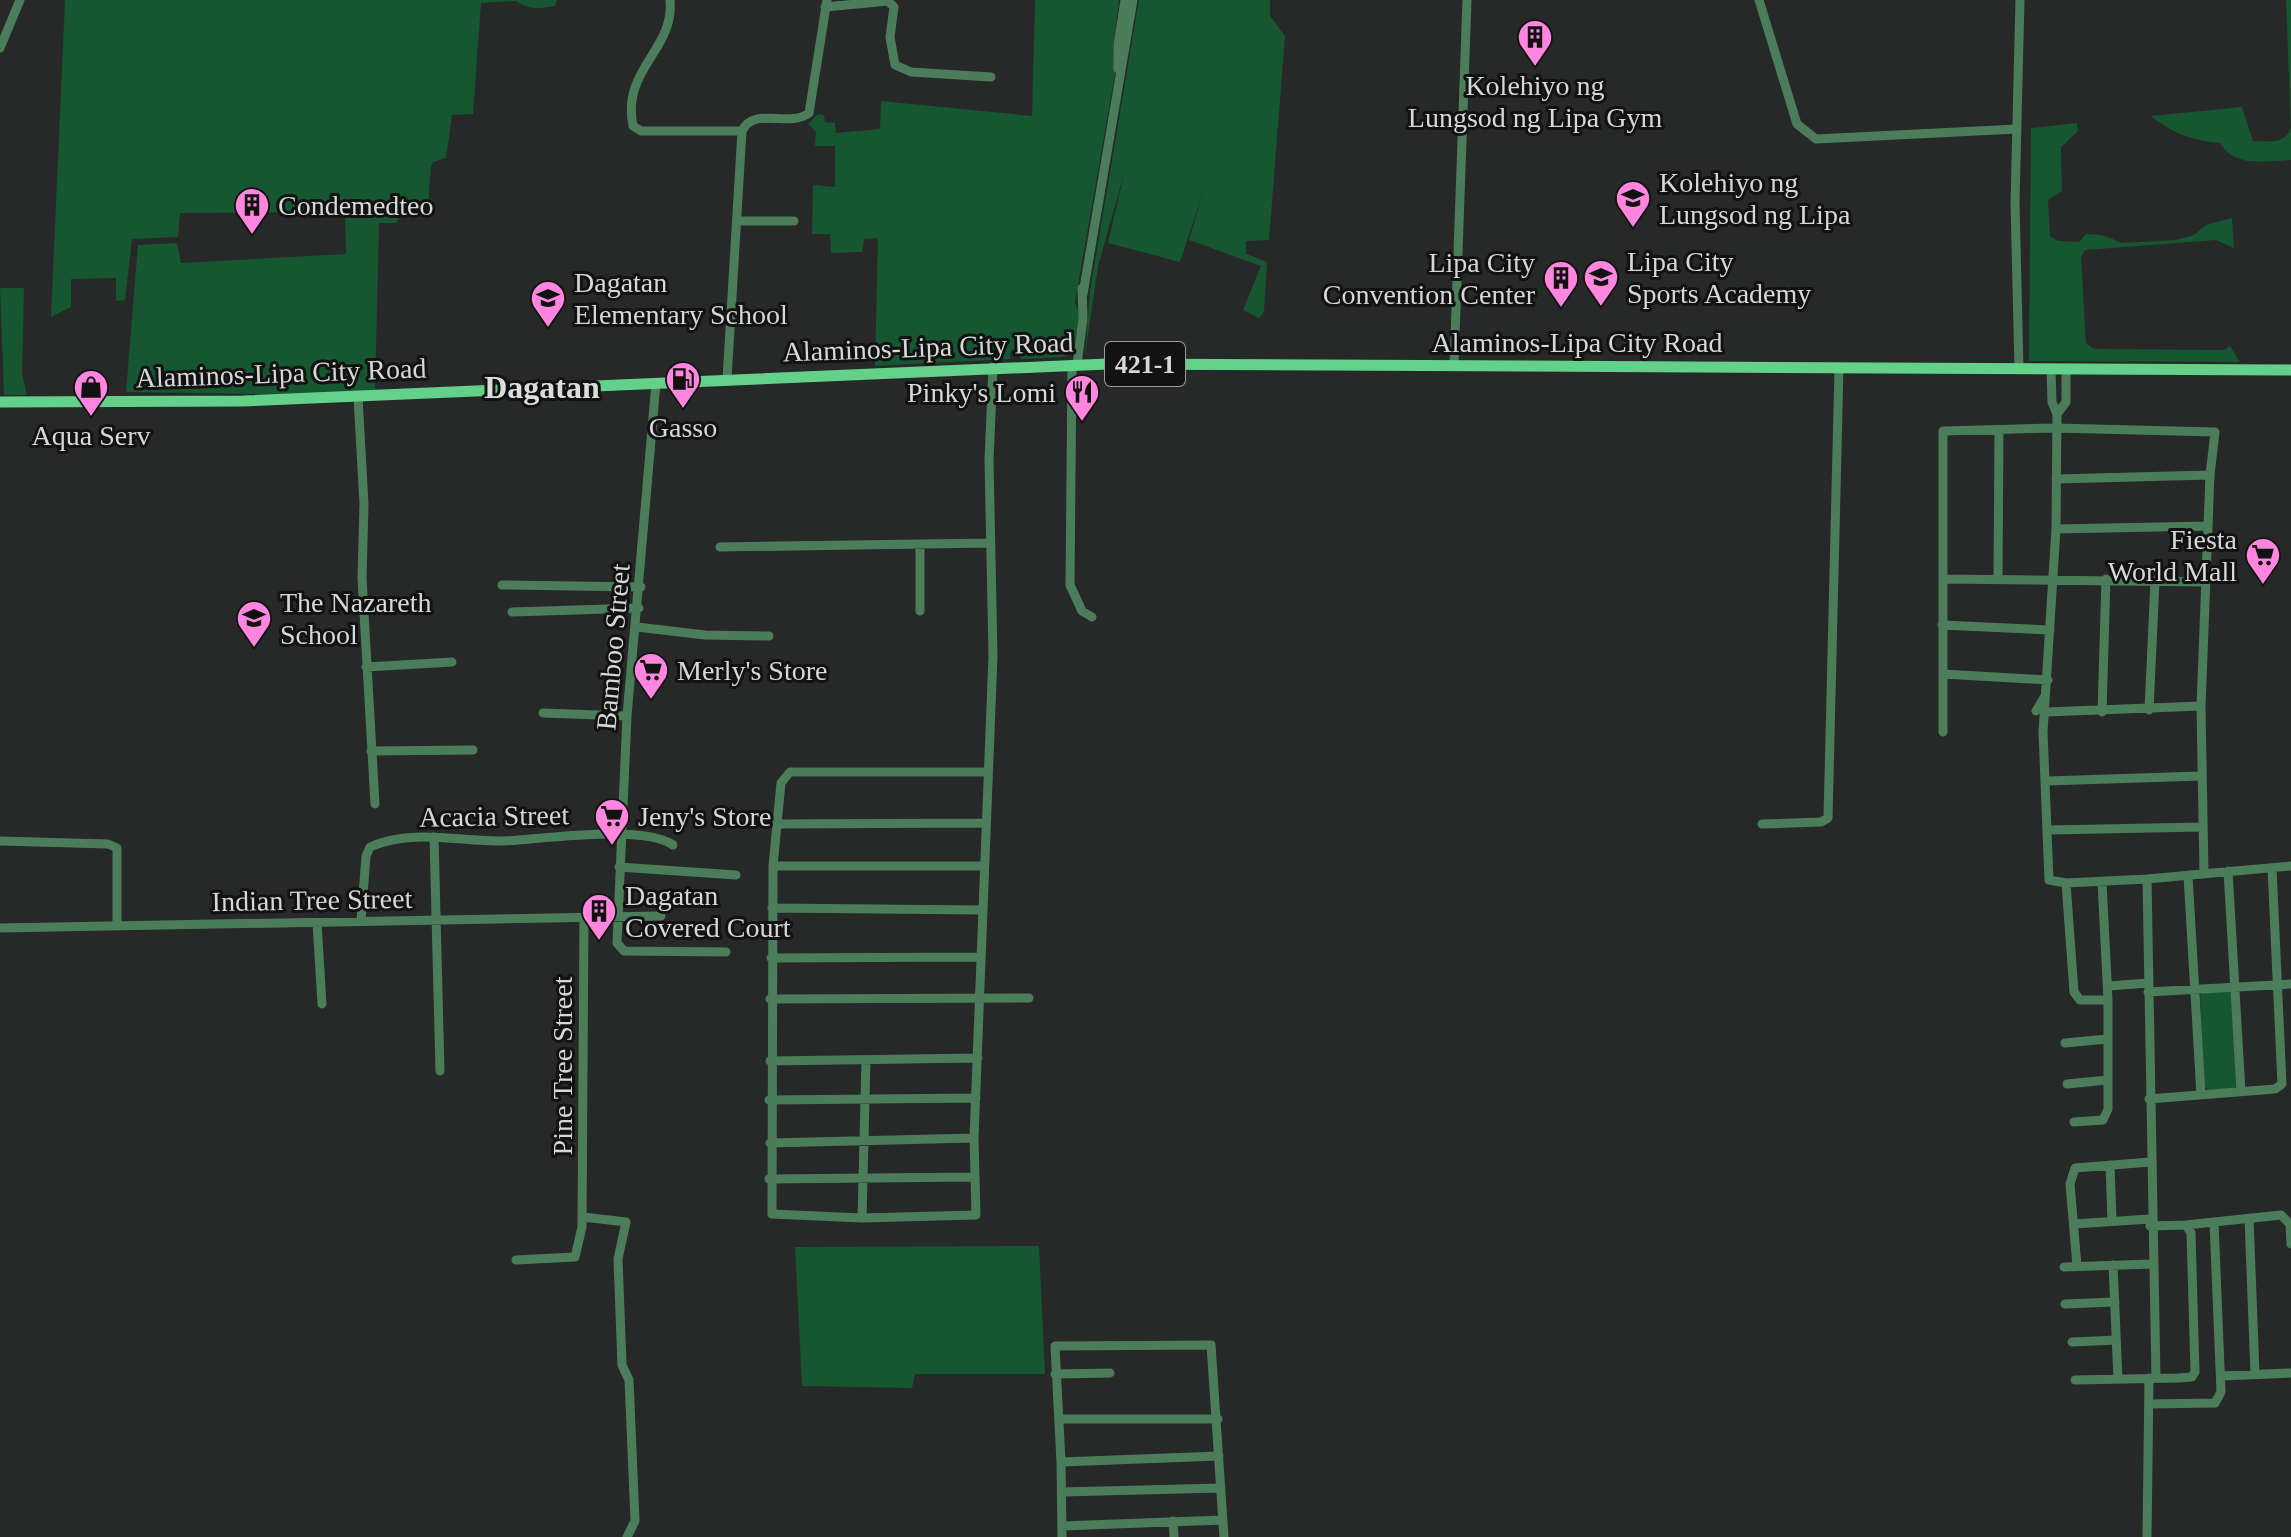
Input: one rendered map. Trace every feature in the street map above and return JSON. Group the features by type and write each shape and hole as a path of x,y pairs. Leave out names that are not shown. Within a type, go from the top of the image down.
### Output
{"main road":[{"name":"Alaminos-Lipa City Road","path":"0,402 358,397 1074,365 2291,370"}],"street":[{"path":"0,48 20,0"},
{"path":"670,0 668,28 641,69 633,91 633,126 641,131 742,131"},
{"path":"1118,80 1118,45 1125,0"},
{"path":"1092,617 1082,611 1070,585 1074,365 1083,294 1133,0"},
{"path":"1454,365 1467,0"},
{"path":"1759,0 1797,124 1816,139 2017,129"},
{"path":"2019,368 2017,129 2020,0"},
{"path":"727,379 742,131 746,123 756,119 796,119 809,113 826,3 888,1 894,7 890,37 895,65 911,72 991,77"},
{"path":"738,221 794,221"},
{"path":"988,772 790,772 781,783 773,866 770,999 769,1179 772,1214 862,1218 976,1215 974,1138 993,656 989,543 993,367"},
{"path":"1762,824 1821,822 1828,818 1839,368"},
{"path":"2051,369 2052,402 2057,414"},
{"path":"2066,369 2066,402 2057,414 2055,428 2054,579 2048,680 2039,714 2047,781 2049,880 2102,882 2291,866"},
{"name":"Bamboo Street","path":"656,383 641,587 627,716 617,916 619,949 726,952"},
{"path":"358,397 364,504 362,578 375,804"},
{"path":"1943,732 1943,431 2055,428 2215,432 2210,475 2201,706 2204,873"},
{"path":"1998,579 1999,430"},
{"path":"2056,479 2210,475"},
{"path":"2056,529 2208,526"},
{"path":"720,547 989,543"},
{"path":"920,544 920,611"},
{"path":"1944,579 2206,582"},
{"path":"2102,712 2106,579"},
{"path":"2149,710 2155,581"},
{"path":"502,585 641,587"},
{"path":"512,612 639,608"},
{"path":"1942,625 2050,630"},
{"path":"637,627 705,635 769,636"},
{"path":"366,667 452,662"},
{"path":"1943,674 2048,680"},
{"path":"2039,714 2201,706"},
{"path":"543,713 627,716"},
{"path":"371,751 473,750"},
{"path":"2047,781 2201,776"},
{"path":"776,824 985,823"},
{"path":"2049,830 2202,827"},
{"name":"Acacia Street","path":"361,921 366,856 370,847 434,837 507,841 545,835 648,835 673,845"},
{"name":"Indian Tree Street","path":"434,837 440,1071"},
{"path":"0,841 108,844 117,848 117,925"},
{"path":"773,866 984,866"},
{"path":"619,867 736,875"},
{"path":"2149,1099 2275,1089 2282,1084 2272,868"},
{"path":"2228,871 2241,1092"},
{"path":"2188,876 2201,1095"},
{"path":"2147,879 2152,1264 2147,1537"},
{"path":"2074,1122 2103,1120 2107,1116 2108,986 2102,882"},
{"path":"2066,883 2074,992 2080,1000 2108,1000"},
{"path":"772,908 982,910"},
{"name":"Pine Tree Street","path":"516,1260 575,1257 583,1217 584,916"},
{"name":"Indian Tree Street","path":"0,928 661,916"},
{"path":"317,923 322,1004"},
{"path":"771,958 981,957"},
{"path":"2108,986 2194,990 2291,984"},
{"path":"770,999 980,1001 1029,998"},
{"path":"2065,1043 2107,1039"},
{"path":"770,1061 978,1058"},
{"path":"862,1218 866,1060"},
{"path":"2067,1084 2107,1080"},
{"path":"769,1100 976,1098"},
{"path":"770,1143 974,1138"},
{"path":"2077,1266 2070,1175 2075,1168 2150,1162"},
{"path":"2110,1165 2112,1221"},
{"path":"769,1179 975,1177"},
{"path":"2074,1224 2112,1221 2186,1225 2281,1215 2287,1218 2291,1244"},
{"path":"583,1217 626,1222 618,1259 622,1365 629,1380 635,1513 634,1527 627,1537"},
{"path":"2249,1218 2255,1374"},
{"path":"2149,1404 2215,1403 2221,1392 2214,1222"},
{"path":"2075,1380 2192,1377 2195,1372 2192,1242 2186,1225"},
{"path":"2064,1267 2152,1264"},
{"path":"2113,1265 2118,1379"},
{"path":"2065,1304 2115,1302"},
{"path":"2072,1342 2116,1340"},
{"path":"1223,1520 1106,1524 1062,1532 1060,1419 1056,1413 1054,1350 1058,1345 1211,1345 1218,1419 1224,1537"},
{"path":"1055,1374 1110,1373"},
{"path":"2221,1376 2291,1373"},
{"path":"1060,1419 1218,1419"},
{"path":"1061,1462 1219,1456"},
{"path":"1062,1492 1221,1488"},
{"path":"1173,1521 1174,1537"},
{"path":"1106,1524 1107,1537"}],"green space":[{"path":"65,0 557,0 555,6 539,8 516,1 481,3 473,114 452,115 446,158 433,162 431,167 428,207 406,207 396,223 379,223 375,392 328,395 126,392 138,245 177,243 181,263 346,254 345,212 180,213 178,237 132,239 125,300 116,301 116,278 71,279 71,307 51,317"},
{"path":"1035,0 1119,0 1113,49 1115,74 1075,302 1079,313 1074,352 1063,357 1021,359 1016,349 1011,350 1010,359 875,366 878,238 864,239 862,252 831,253 830,234 812,234 813,185 835,187 835,146 815,146 816,132 808,124 818,114 824,115 825,122 835,123 836,133 880,129 881,101 1032,116"},
{"path":"1139,0 1270,0 1270,16 1285,36 1269,240 1246,241 1246,254 1267,262 1264,312 1259,318 1243,310 1261,266 1189,240 1203,192 1180,262 1108,243 1124,174 1098,266 1085,355 1090,291"},
{"path":"2286,0 2291,0 2291,128"},
{"path":"2242,107 2253,141 2280,140 2291,128 2291,160 2261,162 2233,156 2220,143 2175,132 2151,116"},
{"path":"2077,123 2078,131 2061,147 2062,191 2048,200 2050,236 2058,241 2079,242 2086,234 2105,236 2121,243 2176,240 2194,235 2206,225 2232,218 2234,248 2216,240 2085,250 2081,257 2086,343 2094,349 2224,350 2230,346 2240,362 2029,361 2031,128"},
{"path":"0,288 24,288 22,373 27,395 4,395"},
{"path":"2203,992 2230,992 2232,995 2236,1087 2233,1089 2208,1090 2204,1086 2200,996"},
{"path":"1039,1246 1045,1374 915,1374 912,1388 802,1386 795,1247"}],"place":[{"name":"Kolehiyo ng Lungsod ng Lipa Gym","path":"1535,68"},
{"name":"Kolehiyo ng Lungsod ng Lipa","path":"1633,229"},
{"name":"Condemedteo","path":"252,236"},
{"name":"Lipa City Sports Academy","path":"1601,308"},
{"name":"Lipa City Convention Center","path":"1561,309"},
{"name":"Dagatan Elementary School","path":"548,329"},
{"name":"Gasso","path":"683,410"},
{"name":"Aqua Serv","path":"91,418"},
{"name":"Pinky's Lomi","path":"1082,423"},
{"name":"Fiesta World Mall","path":"2263,586"},
{"name":"The Nazareth School","path":"254,649"},
{"name":"Merly's Store","path":"651,701"},
{"name":"Jeny's Store","path":"612,847"},
{"name":"Dagatan Covered Court","path":"599,942"}],"district":[{"name":"Dagatan","path":"542,387"}]}
